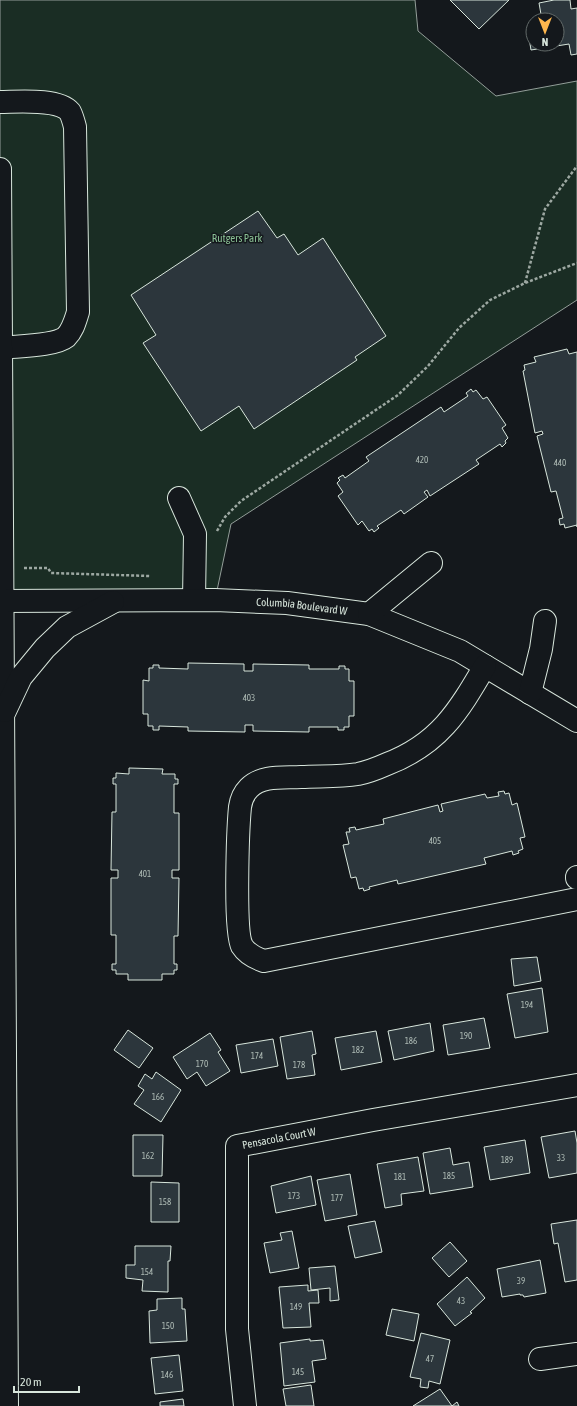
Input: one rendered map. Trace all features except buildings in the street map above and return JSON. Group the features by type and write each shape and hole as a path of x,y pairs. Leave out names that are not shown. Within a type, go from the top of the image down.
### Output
{"street":[{"path":"0,102 47,102 59,105 70,112 75,127 78,312 73,328 65,338 49,343 1,348"},
{"path":"0,169 2,568 1,713 7,1406"},
{"path":"180,498 195,534 194,600"},
{"path":"369,614 431,563"},
{"name":"Columbia Boulevard W","path":"1,601 194,600 287,603 369,614 460,651 577,721"},
{"path":"1,713 21,677 45,648 67,627 115,601"},
{"path":"530,693 541,649 545,621"},
{"path":"485,666 463,702 439,732 416,751 358,774 268,778 256,782 248,788 243,796 240,813 238,924 242,945 253,957 264,961 577,899"},
{"name":"Pensacola Court W","path":"245,1406 238,1329 237,1146 373,1120 577,1085"},
{"path":"540,1359 577,1354"}],"path":[{"path":"525,284 545,209 577,166"},
{"path":"215,535 225,517 241,501 398,395 428,366 460,328 490,300 577,263"},
{"path":"2,568 48,568 51,573 152,576"}],"green space":[{"name":"Rutgers Park","path":"0,0 415,0 418,31 496,96 577,81 577,300 231,524 215,600 0,601"}]}
